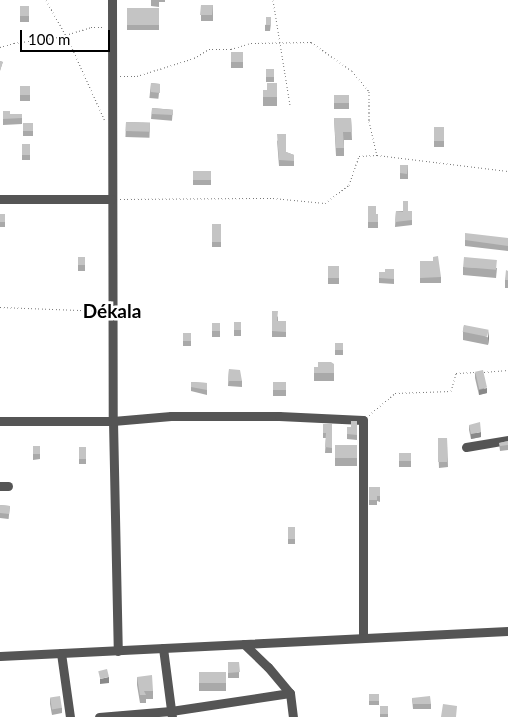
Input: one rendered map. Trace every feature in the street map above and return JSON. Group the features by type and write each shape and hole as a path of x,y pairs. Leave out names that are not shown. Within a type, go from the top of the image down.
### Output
{"street":[{"path":"112,0 113,421 118,650"},
{"path":"0,199 111,199"},
{"path":"0,421 113,421 171,416 279,416 363,420 362,638"},
{"path":"466,447 508,440"},
{"path":"0,656 508,631"},
{"path":"244,644 268,667 290,693 293,717"},
{"path":"163,648 171,714"},
{"path":"61,653 70,717"},
{"path":"99,717 171,714 290,693"}],"path":[{"path":"46,0 66,35 92,97 112,134"},
{"path":"273,0 290,105"},
{"path":"0,47 66,35 91,28 112,26"},
{"path":"112,77 137,76 194,58 209,50 231,49 251,43 311,42 358,78 369,91 369,121 377,154"},
{"path":"111,199 273,198 325,203 349,185 359,156 377,154 508,171"},
{"path":"0,307 58,307 112,311"},
{"path":"363,420 395,393 451,392 456,373 508,370"}],"building":[{"path":"201,5 213,5 212,15 200,15"},
{"path":"20,6 29,6 29,16 20,16"},
{"path":"127,8 159,8 159,25 127,25"},
{"path":"266,17 271,17 271,25 266,25"},
{"path":"231,52 243,52 243,62 231,62"},
{"path":"266,69 274,69 274,77 266,77"},
{"path":"151,83 160,84 160,93 151,92"},
{"path":"267,83 277,83 277,97 263,97 263,90 267,90"},
{"path":"20,86 30,86 30,95 20,95"},
{"path":"334,95 349,95 349,103 334,103"},
{"path":"152,108 173,110 173,115 152,114"},
{"path":"3,111 10,111 10,114 22,114 22,118 3,119"},
{"path":"334,118 351,118 352,132 343,132 344,148 336,148"},
{"path":"126,122 150,123 150,132 126,131"},
{"path":"23,123 33,123 33,131 23,131"},
{"path":"434,127 444,127 444,141 434,141"},
{"path":"277,134 286,134 286,152 294,155 294,161 279,160"},
{"path":"22,144 30,144 30,155 22,155"},
{"path":"400,165 408,165 407,174 400,173"},
{"path":"193,171 211,171 211,180 193,180"},
{"path":"403,201 408,201 408,211 412,211 412,220 395,222 396,211 403,212"},
{"path":"368,206 376,206 378,222 368,222"},
{"path":"0,214 5,214 5,222 0,222"},
{"path":"212,224 221,224 221,242 212,242"},
{"path":"465,233 508,238 508,246 465,240"},
{"path":"438,256 441,277 420,278 420,261 433,261 433,257"},
{"path":"78,257 85,257 85,265 78,265"},
{"path":"464,257 497,260 496,270 463,267"},
{"path":"328,266 339,266 339,278 328,278"},
{"path":"385,269 394,269 394,279 379,278 379,272 385,272"},
{"path":"506,270 508,271 508,280 505,280"},
{"path":"272,311 278,311 277,321 286,321 286,332 272,331"},
{"path":"234,322 241,322 241,330 234,330"},
{"path":"212,323 220,323 220,331 212,331"},
{"path":"464,325 489,330 487,337 463,332"},
{"path":"183,333 191,333 191,341 183,341"},
{"path":"335,343 343,343 343,350 335,350"},
{"path":"318,362 331,362 334,364 334,373 314,373 314,367 318,367"},
{"path":"229,369 240,370 242,381 228,381"},
{"path":"483,370 487,388 479,389 475,372"},
{"path":"191,382 207,383 207,390 191,387"},
{"path":"273,382 286,382 286,390 273,390"},
{"path":"351,421 357,421 357,435 347,434 347,427 351,427"},
{"path":"480,422 481,432 471,434 469,425"},
{"path":"323,424 332,424 332,448 325,447 326,433 323,433"},
{"path":"438,438 447,438 447,462 438,462"},
{"path":"508,441 508,445 500,446 499,443"},
{"path":"335,445 357,445 357,458 335,458"},
{"path":"33,446 40,446 40,454 33,454"},
{"path":"79,447 86,447 86,459 79,459"},
{"path":"399,453 411,453 411,461 399,461"},
{"path":"369,487 380,487 380,496 377,496 377,500 369,500"},
{"path":"0,505 10,506 9,514 0,513"},
{"path":"288,527 295,527 295,539 288,539"},
{"path":"228,662 239,662 240,672 228,673"},
{"path":"107,669 109,677 100,679 98,671"},
{"path":"199,672 226,672 226,683 199,683"},
{"path":"152,675 153,691 144,691 146,695 140,695 137,677"},
{"path":"369,694 379,694 379,701 369,701"},
{"path":"60,696 62,708 52,709 50,698"},
{"path":"430,696 431,704 413,704 412,698"},
{"path":"443,704 457,706 456,717 441,717"},
{"path":"380,706 388,706 388,714 380,714"}],"district":[{"name":"Dékala","path":"112,311"}]}
